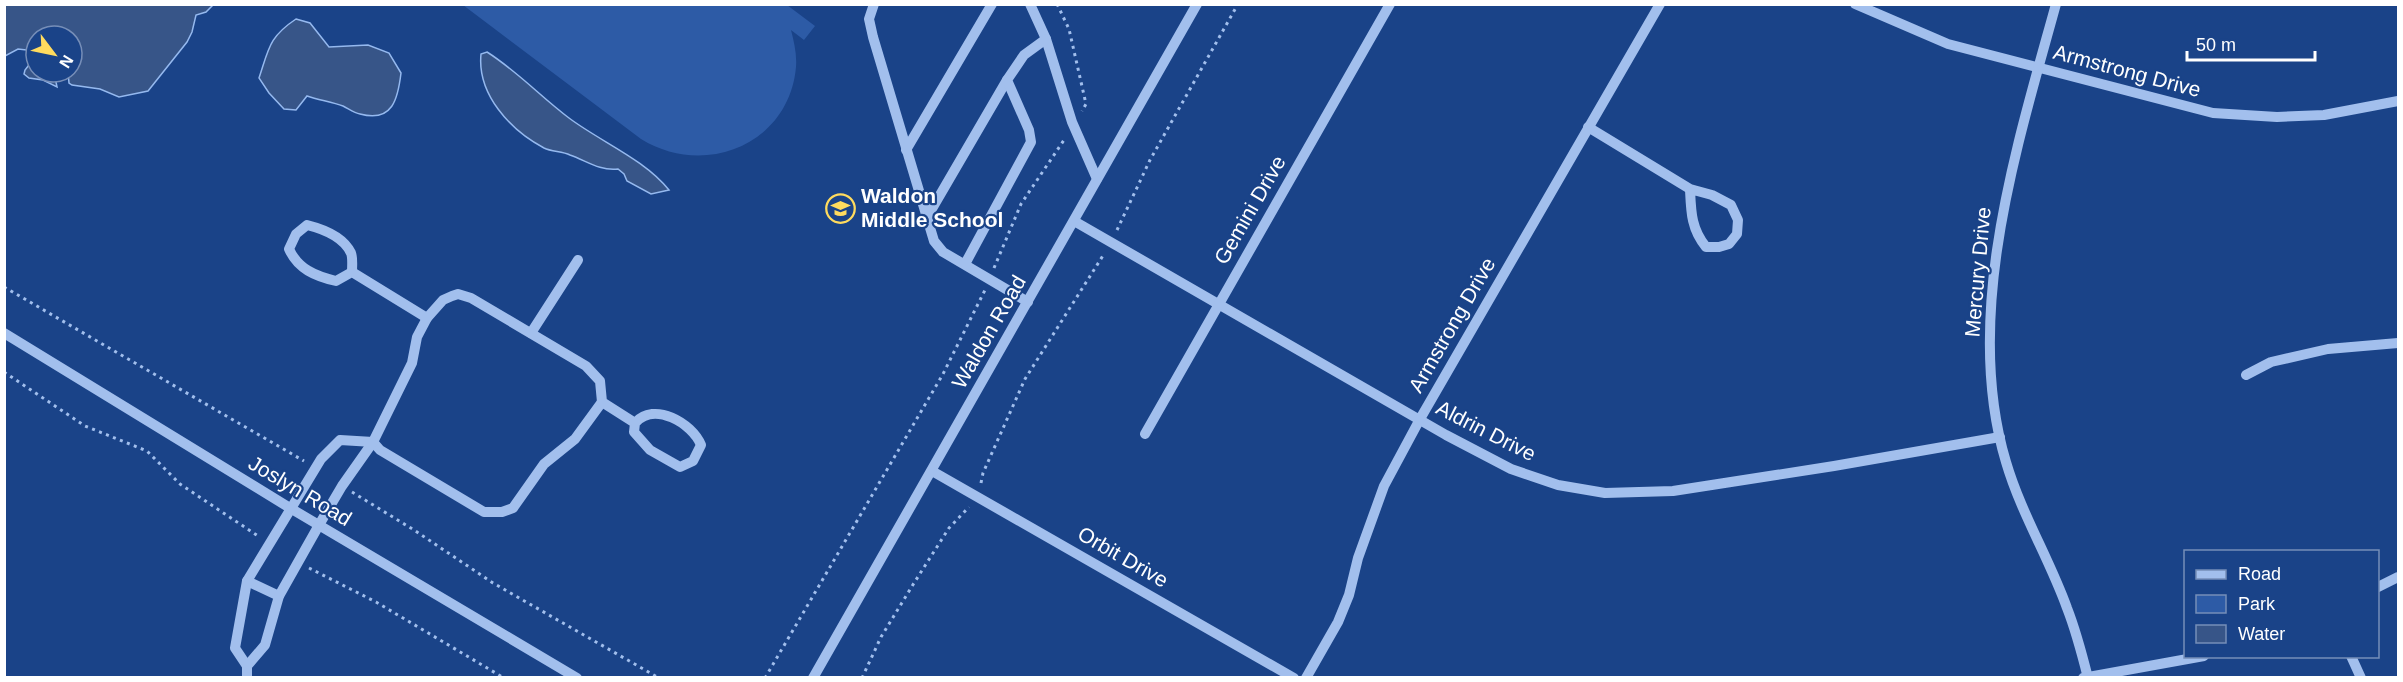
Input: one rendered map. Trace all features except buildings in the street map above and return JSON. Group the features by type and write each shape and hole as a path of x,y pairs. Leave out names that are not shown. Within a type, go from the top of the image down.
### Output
{"street":[{"path":"874,4 869,19 873,37 934,241 943,252 1028,302"},
{"path":"906,150 992,4"},
{"path":"1030,4 1046,39 1073,125 1097,179"},
{"name":"Waldon Road","path":"813,678 1197,4"},
{"name":"Gemini Drive","path":"1145,434 1390,4"},
{"name":"Armstrong Drive","path":"1306,678 1338,622 1349,596 1358,558 1384,486 1420,419 1660,4"},
{"name":"Armstrong Drive","path":"1855,4 1948,44 2213,114 2277,117 2324,115 2398,101"},
{"name":"Mercury Drive","path":"2056,4 2005,196 1990,311 1994,413 2006,462 2025,516 2067,607 2086,677"},
{"path":"926,219 1007,80 1024,55 1046,39"},
{"path":"965,264 1031,141 1029,130 1007,80"},
{"path":"1588,127 1690,189 1712,195 1731,205 1738,220 1737,234 1729,244 1719,248 1706,247 1698,238 1693,228 1690,189"},
{"name":"Aldrin Drive","path":"1074,221 1511,469 1558,485 1605,493 1673,490 1834,466 2000,437"},
{"path":"307,225 325,230 344,243 352,254 352,272 336,281 322,278 308,271 295,261 289,249 296,234 307,225"},
{"path":"531,333 578,260"},
{"path":"352,272 427,318"},
{"path":"427,318 417,337 412,363 373,442 342,486 298,561 279,596 265,645 247,672 235,648 247,581 321,459 340,440 373,442 380,450 484,512 502,512 513,508 544,464 575,439 602,402 602,389 595,374 586,366 464,295 458,294 443,300 427,318"},
{"name":"Joslyn Road","path":"4,333 290,508 578,678"},
{"path":"2246,375 2271,362 2328,349 2398,343"},
{"path":"602,402 635,423"},
{"path":"650,413 689,425 697,434 701,445 693,461 680,467 650,450 634,432 635,423 641,416 650,413"},
{"name":"Orbit Drive","path":"932,471 1294,678"},
{"path":"2379,586 2398,577"},
{"path":"247,581 279,596"},
{"path":"2086,677 2198,658"},
{"path":"2351,658 2361,678"}],"path":[{"path":"765,678 943,374 990,279 1021,204 1086,104 1070,29 1057,4"},
{"path":"862,678 881,637 914,583 949,528 965,511 980,488 983,473 1025,379 1110,242 1150,160 1238,4"},
{"path":"4,372 85,426 147,451 180,484 269,544"},
{"path":"298,561 376,602 504,678"}],"green space":[{"path":"463,5 787,5 815,26 804,40 791,30 796,53 796,67 790,94 778,117 760,134 740,147 716,154 691,155 665,150 641,139"}],"water":[{"path":"5,4 213,4 206,12 196,15 187,42 148,91 119,97 100,89 70,84 84,84 84,24 24,24 24,50 18,49 5,56"},
{"path":"296,19 310,23 329,47 368,45 389,53 401,73 398,91 387,112 371,116 360,114 343,106 307,96 296,110 284,109 259,78 271,44 287,25"},
{"path":"487,52 509,67 581,127 647,169 669,190 651,194 627,181 618,169 599,167 567,154 547,149 519,131 498,109 484,83 481,54"}],"place":[{"name":"Waldon Middle School","path":"840,208"}]}
